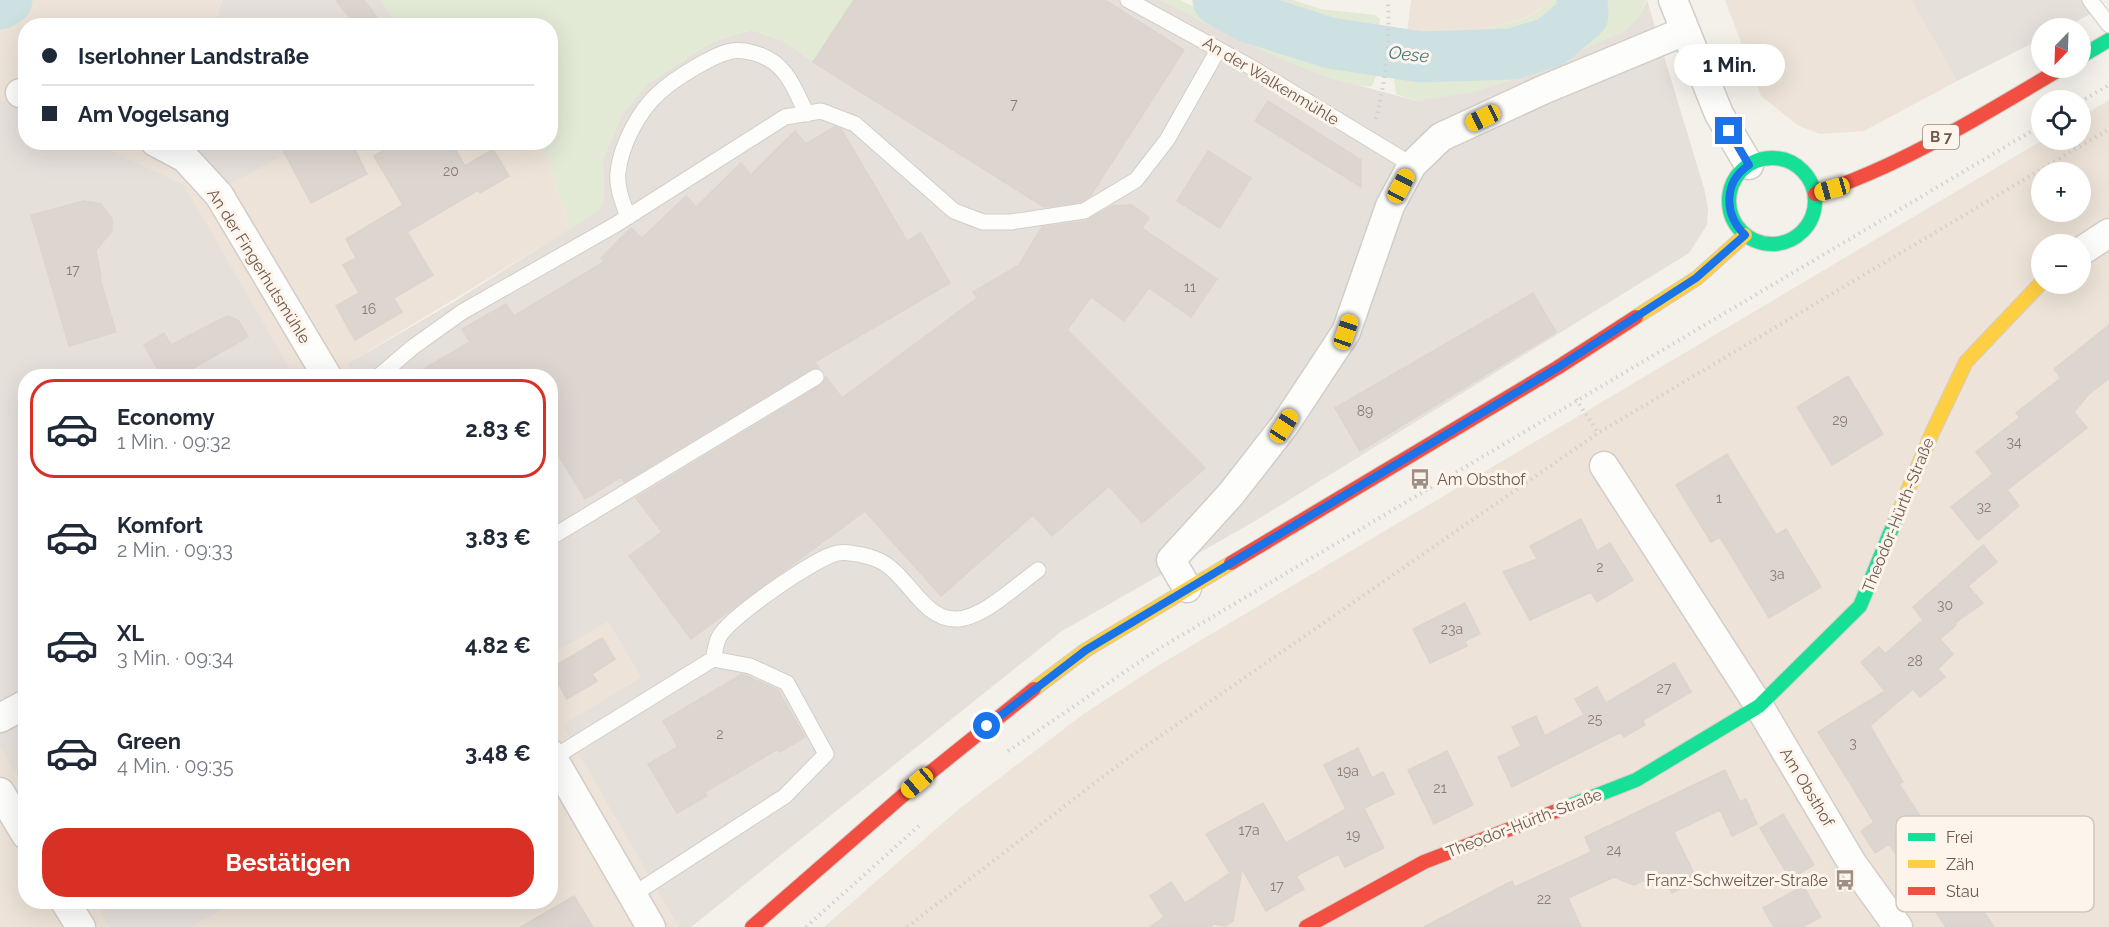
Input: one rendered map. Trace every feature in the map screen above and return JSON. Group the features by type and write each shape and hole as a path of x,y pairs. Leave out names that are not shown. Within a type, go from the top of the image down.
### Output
{"main road":[{"path":"2091,51 2109,40"},
{"name":"B 7","path":"1815,194 1850,184 1888,168 2045,78"},
{"path":"1767,158 1781,158 1806,173 1815,194 1813,215 1806,229 1795,238 1782,244 1768,244 1745,235 1734,222 1729,208 1729,194 1734,181 1749,165 1767,158"},
{"path":"752,927 865,826 1022,697 1086,650 1557,368 1696,278 1745,235"},
{"name":"Theodor-Hürth-Straße","path":"1315,925 1424,862 1636,780 1759,706 1860,606 1932,433 1966,362 2031,294"}],"street":[{"path":"1673,0 1719,114 1749,165"},
{"path":"1187,588 1170,560 1231,494 1284,426 1346,332 1390,207 1412,165 1441,136 1545,89 1685,31"},
{"name":"An der Fingerhutsmühle","path":"170,150 185,158 219,195 323,369"},
{"name":"Am Obsthof","path":"1604,466 1759,706 1852,862 1899,927"},
{"path":"0,718 18,708"},
{"path":"558,766 651,927"},
{"path":"0,792 18,822"},
{"path":"69,909 81,927"}],"lane":[{"name":"An der Walkenmühle","path":"1128,0 1218,50 1412,165"},
{"path":"2090,0 2109,25"},
{"path":"387,369 413,347 462,312 628,217 785,117 821,111 855,124 954,211 983,222 1011,222 1084,211 1136,180 1167,140 1218,50"},
{"path":"628,217 620,193 617,173 623,150 641,114 660,92 706,63 732,51 754,52 771,60 786,73 807,114"},
{"path":"558,533 816,376"},
{"path":"713,659 719,636 735,617 775,588 837,553 878,560 898,573 935,615 956,620 978,614 1038,570"},
{"path":"558,751 713,659 750,666 787,683 826,754 786,796 632,896"}],"path":[{"path":"1371,140 1386,80 1390,38 1388,0"},
{"path":"2091,96 2109,85"},
{"path":"907,927 1117,766 1598,433 2109,129"},
{"path":"999,758 1160,648 2031,131"},
{"path":"1557,368 1598,433 1604,466"},
{"path":"806,927 928,818"}],"shaded area":[{"path":"0,0 222,0 216,18 18,18 18,150 544,150 570,229 347,364 350,369 18,369 18,909 558,909 558,651 608,622 641,677 562,725 678,927 0,927"},
{"path":"222,0 381,0 393,18 216,18"},
{"path":"913,0 1160,0 1324,76 1417,101 1639,17 1647,0 1704,188 1708,208 1707,225 1689,253 1255,521 1062,631 691,927 678,927 562,725 641,677 608,622 558,651 558,369 350,369 347,364 452,303 599,210 604,199 603,159 622,114 647,84 712,42 751,30 784,41 813,62"},
{"path":"1411,0 1553,0 1524,19 1476,30 1407,32"},
{"path":"1725,0 1911,0 1957,81 1864,131 1820,134 1799,126 1761,96"},
{"path":"1911,0 2098,0 2103,8 2082,18 2031,18 2031,44 1957,81"},
{"path":"0,100 18,108 18,150 108,150 184,185 290,369 18,369 18,776 0,746"},
{"path":"2109,100 2109,927 824,927 959,809 1085,713 1159,665 2031,147 2031,150 2091,150 2091,111"},
{"path":"191,150 293,150 226,186"},
{"path":"99,909 223,909 190,927 110,927"}],"green space":[{"path":"381,0 854,0 813,62 784,41 751,30 712,42 647,84 622,114 603,159 604,199 599,210 570,229 544,150 558,150 558,18 393,18"},
{"path":"1160,0 1180,0 1251,35 1299,52 1380,67 1372,86 1327,77 1267,52"},
{"path":"1251,0 1293,0 1320,9 1375,15 1380,19 1378,34 1314,25"},
{"path":"1553,0 1646,0 1639,17 1623,32 1526,76 1473,92 1417,101 1396,94 1393,72 1399,32 1477,30 1525,19"}],"building":[{"path":"336,0 364,0 377,18 350,18"},
{"path":"854,0 1105,0 1184,50 1091,195 1081,202 1044,207 813,62"},
{"path":"1268,101 1361,160 1361,187 1255,121"},
{"path":"834,127 841,129 907,241 921,233 950,283 815,362 819,368 811,369 624,482 621,477 585,499 558,454 558,369 424,369 470,342 462,329 506,304 514,316 604,262 601,258 631,228 642,238 686,196 696,207 741,163 751,175 795,131 806,144"},
{"path":"283,150 355,150 367,174 311,203"},
{"path":"384,150 456,150 465,166 494,150 509,176 480,193 478,190 407,232 433,275 394,298 402,312 355,340 336,306 359,293 343,265 356,258 346,239 403,205 374,156"},
{"path":"1208,151 1251,178 1220,228 1177,201"},
{"path":"84,201 101,204 112,219 112,231 96,250 101,276 99,276 116,332 69,346 31,215"},
{"path":"1132,205 1149,218 1142,228 1217,279 1191,317 1149,288 1124,321 1091,297 1067,330 1205,468 1142,523 1109,486 1052,536 1033,515 941,596 865,511 691,639 629,556 662,532 636,498 821,385 826,377 842,398 977,298 973,292 1019,265 1042,227 1086,221 1112,206"},
{"path":"1533,293 1556,332 1360,451 1335,408"},
{"path":"227,316 238,320 248,337 191,369 158,369 144,345 164,333 171,345"},
{"path":"2109,325 2109,378 2088,395 2074,412 2087,428 2007,490 2019,506 1978,540 1951,507 1993,474 1976,452 2020,417 2016,413 2061,378 2054,369"},
{"path":"1848,376 1883,434 1832,465 1797,407"},
{"path":"1727,454 1776,535 1786,529 1821,587 1769,618 1720,537 1711,542 1676,485"},
{"path":"1581,519 1597,551 1610,543 1633,580 1597,602 1591,592 1530,620 1503,572 1537,559 1530,546"},
{"path":"1983,545 1997,562 1968,586 1983,603 1955,623 1956,625 1940,639 1953,654 1938,669 1945,677 1920,697 1913,689 1870,726 1903,782 1899,784 1920,816 1896,816 1896,854 1889,844 1875,853 1861,831 1874,822 1818,732 1885,691 1861,662 1879,647 1885,654 1923,620 1913,607"},
{"path":"1465,603 1480,634 1465,641 1467,646 1430,663 1413,629"},
{"path":"602,638 615,659 592,674 597,681 567,699 558,683 558,664"},
{"path":"1674,663 1691,692 1643,720 1645,725 1624,737 1621,732 1512,787 1498,757 1521,746 1512,727 1536,716 1545,736 1584,715 1575,699 1597,687 1606,703"},
{"path":"742,674 778,690 805,737 780,752 778,749 705,792 707,796 677,813 648,764 678,747 663,721"},
{"path":"1358,748 1372,778 1383,772 1394,794 1364,808 1384,848 1345,867 1338,854 1296,876 1304,889 1266,911 1242,869 1233,921 1225,926 1214,924 1209,927 1150,927 1164,917 1150,896 1171,882 1185,903 1230,873 1206,834 1263,803 1286,843 1346,809 1324,765"},
{"path":"1447,751 1473,805 1434,824 1408,770"},
{"path":"1725,770 1740,802 1746,799 1757,824 1732,836 1720,810 1674,832 1697,880 1672,893 1667,884 1664,886 1658,874 1634,885 1614,877 1568,898 1581,927 1424,927 1512,881 1515,887 1591,852 1585,837"},
{"path":"1783,814 1814,865 1790,879 1760,828"},
{"path":"1803,886 1821,917 1802,927 1774,927 1763,908"},
{"path":"574,896 593,927 521,927 552,909 558,909 558,905"},
{"path":"1936,912 1984,912 1994,927 1946,927"}],"waterway":[{"name":"Oese","path":"0,4 7,0"},
{"name":"Oese","path":"1218,0 1248,17 1330,43 1421,57 1512,54 1551,42 1583,15 1582,0"}],"traffic: fast":[{"path":"2091,51 2109,40"},
{"path":"1772,158 1789,161 1803,170 1812,184 1815,201 1812,218 1803,232 1789,241 1772,244 1755,241 1741,232 1732,218 1729,201 1732,184 1741,170 1755,161 1772,158"},
{"path":"1559,810 1636,780 1759,706 1860,606 1900,509"}],"traffic: slow":[{"path":"1636,317 1697,278 1745,235"},
{"path":"1900,509 1932,433 1966,362 2031,294"},
{"path":"1034,689 1086,650 1231,563"}],"traffic: jam":[{"path":"1815,194 1880,169 1911,154 2045,78"},
{"path":"1231,563 1557,368 1636,317"},
{"path":"752,927 916,784 1034,689"},
{"path":"1306,927 1424,862 1559,810"}],"place":[{"name":"Am Obsthof","path":"1420,479"},
{"name":"Franz-Schweitzer-Straße","path":"1845,880"}],"route":[{"path":"987,726 1086,650 1557,368 1696,278 1722,258 1745,235 1734,222 1729,208 1729,194 1734,181 1749,165 1729,131"}]}
